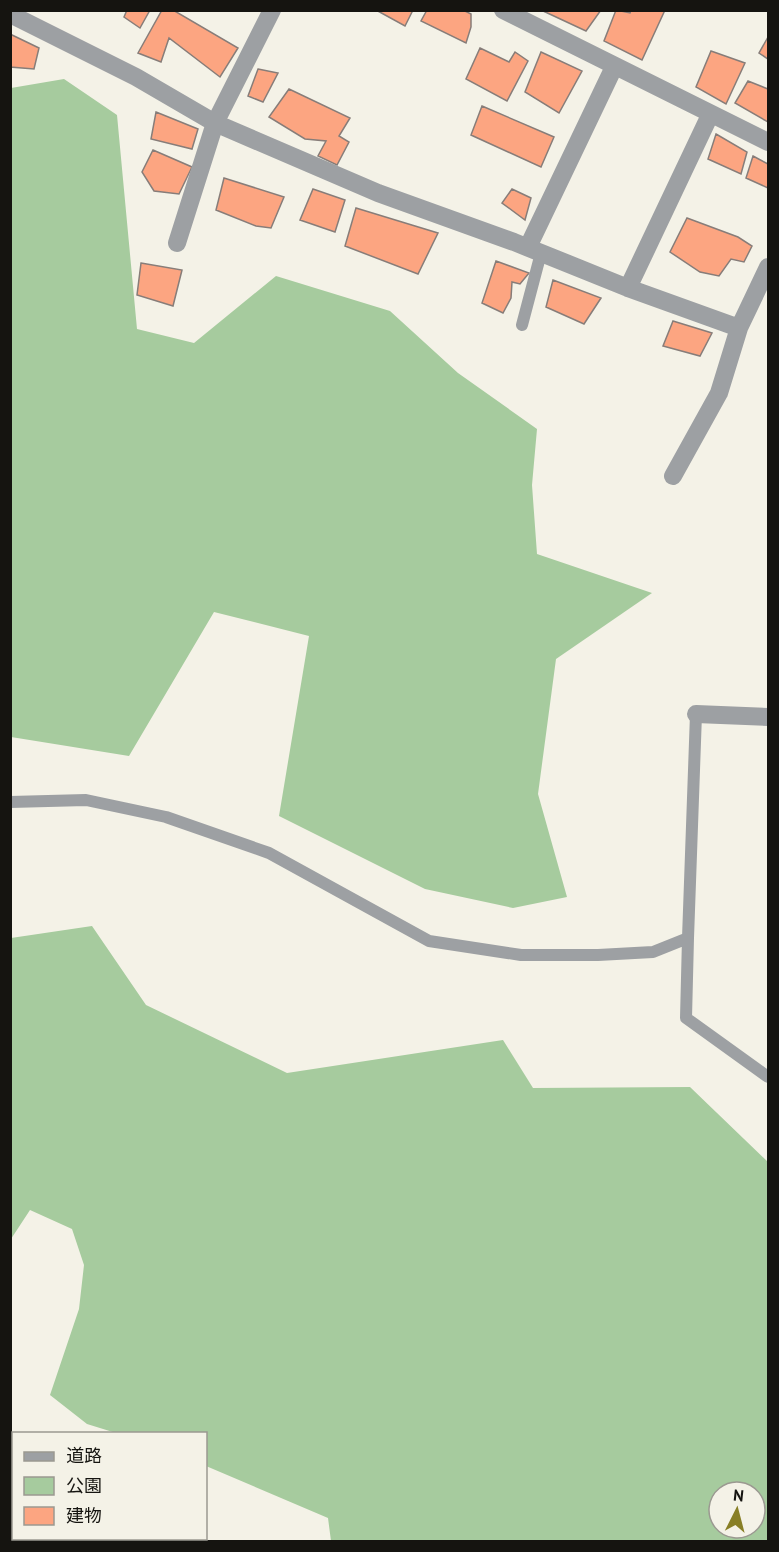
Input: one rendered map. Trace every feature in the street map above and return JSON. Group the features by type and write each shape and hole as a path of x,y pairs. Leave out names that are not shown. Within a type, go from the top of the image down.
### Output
{"street":[{"path":"177,243 215,123 272,10"},
{"path":"503,10 768,142"},
{"path":"10,14 136,77 215,123 378,193 739,328"},
{"path":"535,250 614,67"},
{"path":"628,288 710,115"},
{"path":"673,476 719,393 739,328 768,267"},
{"path":"696,714 768,717"}],"lane":[{"path":"522,325 535,250"},
{"path":"696,714 686,1018 768,1077"},
{"path":"10,802 86,800 166,817 269,853 429,941 521,955 598,955 653,952 688,938"}],"green space":[{"path":"64,79 117,115 137,329 194,343 276,276 390,311 458,373 537,429 532,485 537,554 652,593 556,659 538,794 567,897 513,908 425,889 279,816 309,636 214,612 129,756 11,737 11,88"},
{"path":"92,926 146,1005 287,1073 503,1040 533,1088 690,1087 768,1162 768,1541 331,1541 328,1518 207,1466 207,1432 113,1432 87,1424 50,1395 79,1309 84,1265 72,1229 30,1210 11,1239 11,938"}],"building":[{"path":"127,10 150,10 140,28 124,17"},
{"path":"162,10 173,10 238,48 220,77 169,38 161,62 138,53"},
{"path":"376,10 413,10 405,26"},
{"path":"427,10 463,10 471,14 471,27 466,43 421,21"},
{"path":"541,10 601,10 586,31"},
{"path":"616,10 630,13 631,10 665,10 642,60 604,41"},
{"path":"10,34 39,48 34,69 10,67"},
{"path":"768,37 768,59 759,53"},
{"path":"480,48 509,62 515,52 528,61 507,101 466,79"},
{"path":"711,51 745,63 726,104 696,87"},
{"path":"541,52 582,71 559,113 525,92"},
{"path":"258,69 278,73 263,102 248,96"},
{"path":"748,81 768,89 768,122 735,103"},
{"path":"289,89 350,118 339,136 349,142 337,165 318,156 326,141 305,139 269,117"},
{"path":"482,106 554,137 541,167 471,135"},
{"path":"156,112 198,129 192,149 151,139"},
{"path":"716,134 747,152 741,174 708,159"},
{"path":"153,150 192,167 179,194 154,191 142,172"},
{"path":"753,156 768,164 768,188 746,178"},
{"path":"224,178 284,197 271,228 256,226 216,210"},
{"path":"313,189 345,200 335,232 300,220"},
{"path":"512,189 531,198 525,220 502,203"},
{"path":"356,208 438,233 418,274 345,246"},
{"path":"687,218 738,237 752,246 744,262 731,259 719,276 700,272 670,252"},
{"path":"496,261 529,273 520,284 512,282 511,298 503,313 482,303"},
{"path":"141,263 182,270 173,306 137,295"},
{"path":"553,280 601,298 584,324 546,307"},
{"path":"673,321 712,333 700,356 663,346"}]}
